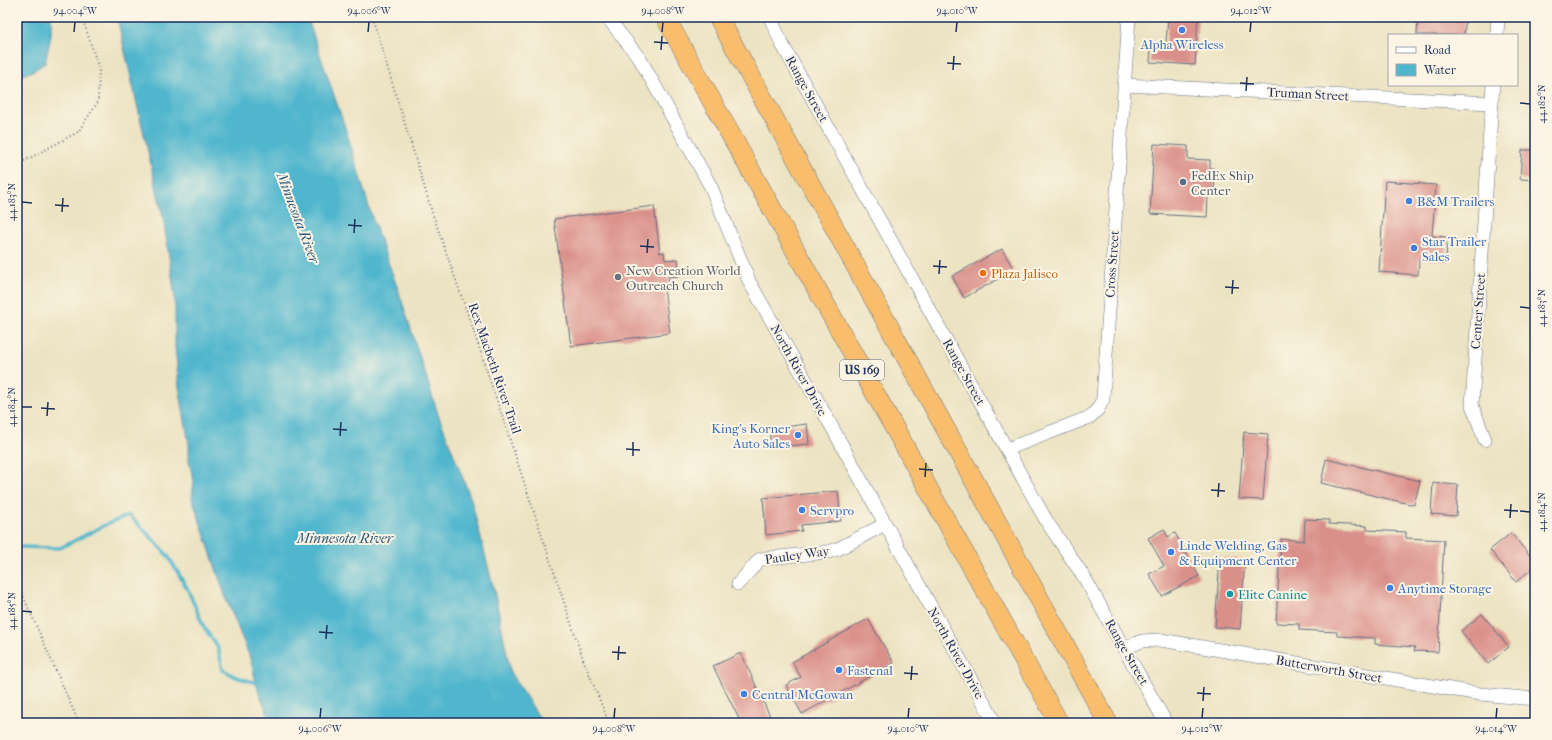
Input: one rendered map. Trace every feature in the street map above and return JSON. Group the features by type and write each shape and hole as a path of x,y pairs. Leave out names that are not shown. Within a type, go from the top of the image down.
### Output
{"highway":[{"name":"US 169","path":"665,17 1059,723"},
{"path":"718,17 1108,723"}],"street":[{"name":"North River Drive","path":"607,17 640,59 707,180 750,283 817,400 995,723"},
{"name":"Range Street","path":"770,17 782,44 1007,449 1048,522 1084,577 1166,723"},
{"name":"Cross Street","path":"1007,449 1090,417 1098,409 1103,399 1128,17"},
{"path":"1497,34 1498,17"},
{"name":"Truman Street","path":"1124,85 1492,103"},
{"name":"Center Street","path":"1485,440 1472,405 1493,86"},
{"name":"Pauley Way","path":"738,584 760,559 828,552 838,549 885,524"},
{"name":"Butterworth Street","path":"1125,648 1142,641 1161,640 1480,694 1535,699"}],"path":[{"path":"17,164 78,132 98,102 99,69 82,17"},
{"name":"Rex Macbeth River Trail","path":"372,17 433,215 473,329 583,660 609,723"},
{"path":"17,582 79,723"}],"water":[{"path":"17,17 51,17 51,36 45,63 33,71 17,77"},
{"name":"Minnesota River","path":"117,17 307,17 345,127 373,220 400,295 438,414 471,499 494,590 511,674 543,723 272,723 259,693 249,655 226,598 192,498 194,481 189,462 189,444 179,387 175,347 175,298 163,217"}],"building":[{"name":"Alpha Wireless","path":"1168,17 1198,17 1195,65 1150,62 1151,43 1166,43"},
{"path":"1418,17 1466,17 1464,34 1417,34"},
{"name":"FedEx Ship Center","path":"1154,144 1188,146 1188,159 1210,160 1210,168 1215,169 1214,196 1208,196 1207,217 1150,214"},
{"path":"1522,150 1535,150 1535,180 1520,179"},
{"name":"Star Trailer Sales","path":"1385,181 1436,185 1432,236 1447,237 1446,261 1419,259 1418,275 1379,272"},
{"name":"New Creation World Outreach Church","path":"654,206 660,253 664,252 665,260 678,259 680,276 668,277 670,288 664,288 670,333 571,346 554,219"},
{"name":"Plaza Jalisco","path":"1002,249 1014,270 964,298 952,276"},
{"path":"807,424 809,444 771,448 769,429"},
{"path":"1244,432 1268,434 1263,500 1239,499"},
{"path":"1326,459 1420,481 1414,505 1321,483"},
{"path":"1433,483 1458,485 1456,516 1431,514"},
{"name":"Servpro","path":"838,491 841,521 801,525 802,531 766,535 763,498"},
{"path":"1305,519 1329,520 1329,524 1367,526 1367,530 1406,532 1406,538 1444,540 1438,652 1414,651 1415,647 1375,644 1375,638 1337,636 1337,632 1299,630 1299,624 1276,623 1281,539 1304,541"},
{"name":"Linde Welding, Gas & Equipment Center","path":"1164,529 1168,537 1175,533 1199,576 1162,596 1149,574 1164,566 1148,538"},
{"path":"1511,533 1535,562 1535,566 1516,582 1490,550"},
{"name":"Elite Canine","path":"1220,558 1245,560 1240,629 1215,627"},
{"path":"1482,614 1509,647 1488,664 1461,631"},
{"name":"Fastenal","path":"868,619 894,663 802,714 786,685 801,677 792,662"},
{"name":"Central McGowan","path":"741,653 773,723 741,723 713,666"}],"waterway":[{"path":"17,547 60,548 107,524 129,515 168,556 187,588 204,627 218,648 223,670 236,677 260,684"}],"place":[{"name":"Alpha Wireless","path":"1182,30"},
{"name":"FedEx Ship Center","path":"1183,182"},
{"name":"B&M Trailers","path":"1409,201"},
{"name":"Star Trailer Sales","path":"1414,248"},
{"name":"Plaza Jalisco","path":"983,273"},
{"name":"New Creation World Outreach Church","path":"618,277"},
{"name":"King's Korner Auto Sales","path":"798,435"},
{"name":"Servpro","path":"802,510"},
{"name":"Linde Welding, Gas & Equipment Center","path":"1171,552"},
{"name":"Anytime Storage","path":"1390,588"},
{"name":"Elite Canine","path":"1230,594"},
{"name":"Fastenal","path":"839,670"},
{"name":"Central McGowan","path":"744,694"}]}
